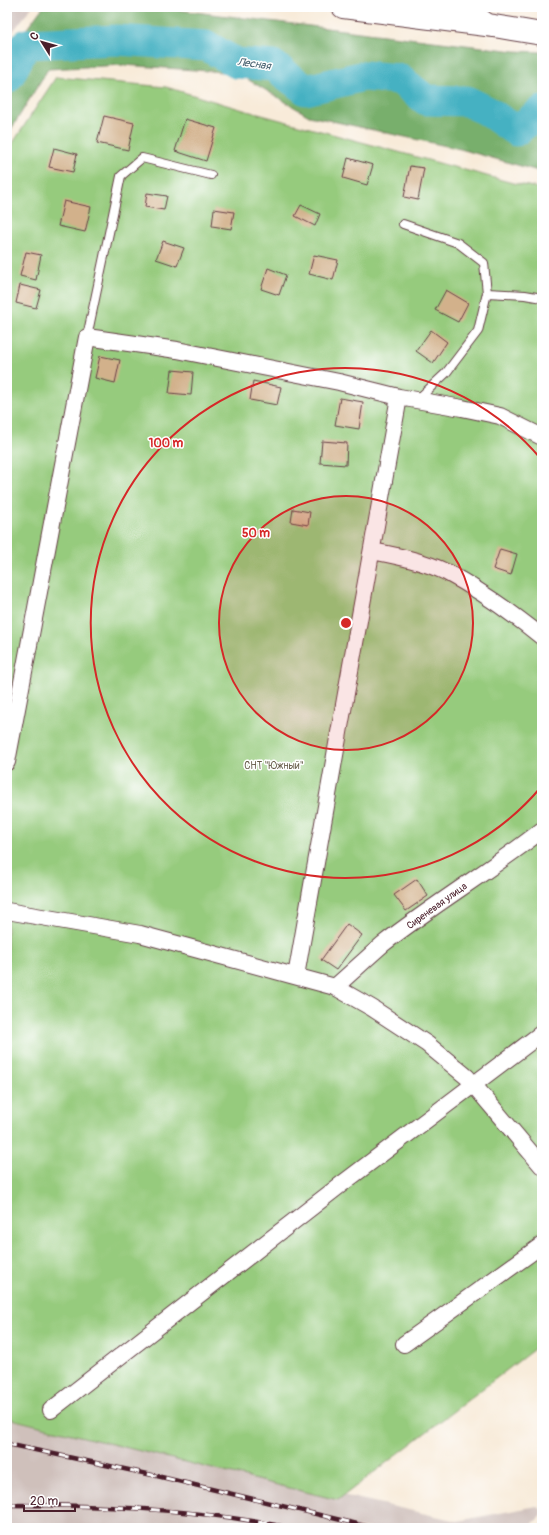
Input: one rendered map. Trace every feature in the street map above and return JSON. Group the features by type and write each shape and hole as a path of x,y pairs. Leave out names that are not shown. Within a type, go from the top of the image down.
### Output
{"main road":[{"path":"343,7 494,26 542,34"}],"street":[{"path":"468,7 494,26"},
{"path":"7,762 87,337 177,350 339,382 399,397 500,416 542,437"},
{"path":"296,976 399,397"},
{"path":"372,551 409,559 445,572 515,615 542,637"},
{"name":"Сиреневая улица","path":"335,987 383,945 448,897 510,855 542,830"},
{"path":"7,911 140,934 335,987 372,1008 427,1044 467,1077 542,1166"},
{"path":"51,1410 339,1186 542,1033"},
{"path":"404,1344 542,1245"}],"lane":[{"path":"87,337 121,176 142,158 212,175"},
{"path":"403,224 458,243 484,263 487,293 478,331 446,373 417,400"},
{"path":"487,293 525,295 542,298"}],"shaded area":[{"path":"7,7 32,7 7,39"},
{"path":"7,1419 457,1521 537,1506 542,1510 542,1515 528,1528 7,1528"}],"green space":[{"path":"43,7 154,7 515,51 542,52 542,172 460,149 309,116 237,73 123,65 48,69 7,136 7,55"},
{"name":"СНТ \"Южный\"","path":"56,77 166,87 247,111 509,182 542,189 542,1343 338,1500 7,1418 7,152"}],"building":[{"path":"104,116 134,123 128,150 97,143"},
{"path":"185,119 216,128 206,161 175,151"},
{"path":"54,148 77,154 73,172 49,167"},
{"path":"348,158 373,165 367,185 343,178"},
{"path":"410,166 424,168 418,200 404,197"},
{"path":"147,193 167,196 164,210 145,207"},
{"path":"64,201 91,207 85,232 58,226"},
{"path":"301,205 320,214 315,226 295,216"},
{"path":"214,209 234,212 231,229 212,226"},
{"path":"163,241 184,248 177,266 156,259"},
{"path":"26,252 41,255 36,280 20,276"},
{"path":"314,255 338,260 333,280 309,274"},
{"path":"268,268 286,275 279,295 261,289"},
{"path":"20,285 41,290 36,308 16,303"},
{"path":"446,290 468,303 458,322 435,310"},
{"path":"431,330 447,342 433,363 416,351"},
{"path":"100,356 120,360 115,383 95,378"},
{"path":"172,370 193,372 191,395 169,393"},
{"path":"253,381 281,387 277,405 250,400"},
{"path":"340,398 363,402 359,429 335,425"},
{"path":"322,441 347,443 346,465 320,463"},
{"path":"293,509 310,512 308,525 291,522"},
{"path":"500,549 517,554 511,575 493,569"},
{"path":"417,879 428,896 406,911 394,895"},
{"path":"347,924 362,935 336,970 321,960"}],"waterway":[{"name":"Лесная","path":"7,78 26,44 117,40 207,46 236,63 274,66 306,90 364,76 399,79 426,100 467,101 489,112 516,131 542,111"}],"railway":[{"path":"7,1444 157,1476 374,1528"},
{"path":"7,1505 150,1509 221,1516 291,1528"}]}
